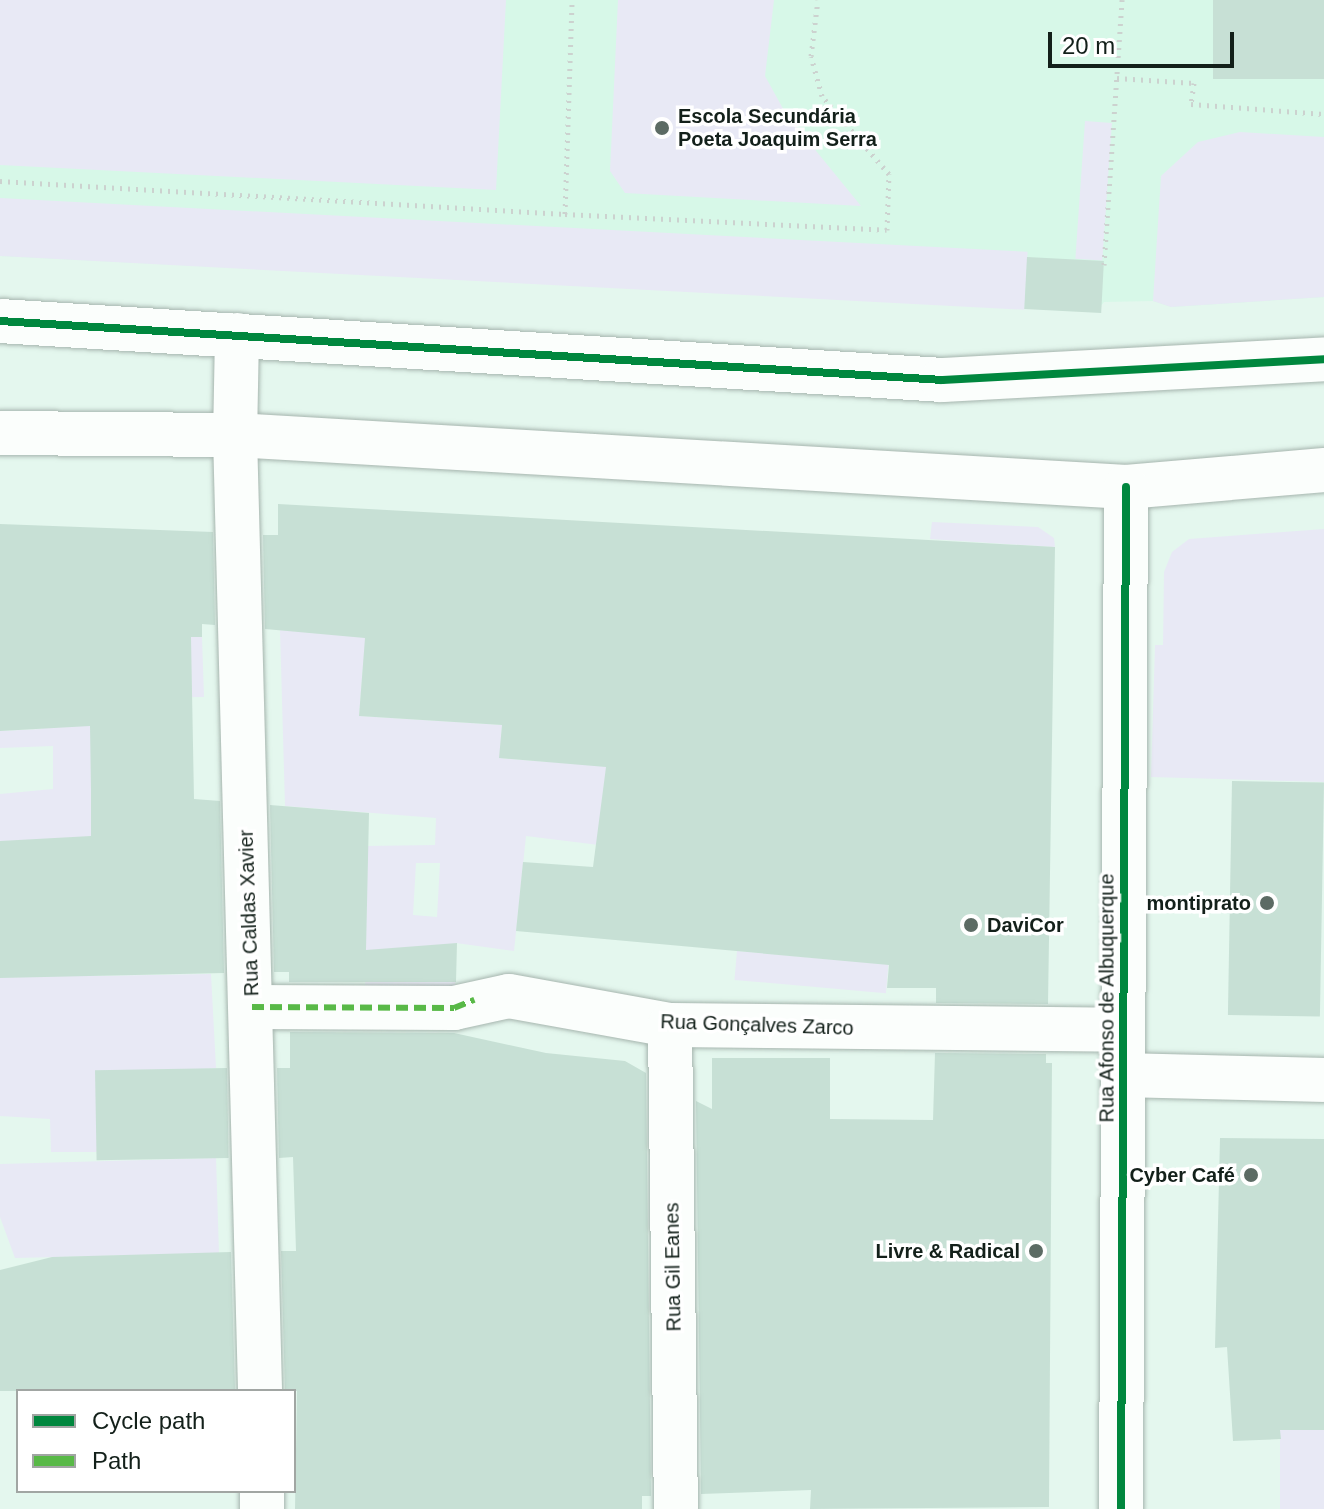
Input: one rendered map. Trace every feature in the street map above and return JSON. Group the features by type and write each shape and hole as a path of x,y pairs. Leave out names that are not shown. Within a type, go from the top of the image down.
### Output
{"street":[{"path":"0,321 942,380 1324,359"},
{"name":"Rua Caldas Xavier","path":"237,335 235,435 260,1389"},
{"path":"0,433 235,435 1126,487 1324,470"},
{"name":"Rua Afonso de Albuquerque","path":"1121,1509 1126,487"},
{"name":"Rua Gonçalves Zarco","path":"252,1007 454,1008 474,1000 509,996 670,1025 1123,1030"},
{"name":"Rua Gil Eanes","path":"670,1025 676,1509"},
{"path":"1123,1075 1324,1080"}],"path":[{"path":"565,214 572,0"},
{"path":"0,181 887,230 889,174 822,96 811,56 818,0"},
{"path":"1104,265 1122,0"},
{"path":"1117,78 1194,83 1191,104 1324,114"}],"shaded area":[{"name":"Escola Secundária Poeta Joaquim Serra","path":"0,0 1324,0 1324,297 1171,307 1153,301 1104,302 1096,312 0,256"},
{"path":"0,0 506,0 496,190 0,165"},
{"path":"618,0 774,0 765,76 786,114 861,206 625,193 610,171"},
{"path":"1085,121 1112,123 1102,261 1075,259"},
{"path":"1240,132 1324,137 1324,297 1171,307 1153,301 1161,176 1198,142"},
{"path":"0,198 1028,252 1025,310 0,256"},
{"path":"932,522 1038,527 1054,538 1055,547 930,539"},
{"path":"1324,529 1324,782 1151,777 1155,645 1163,645 1164,572 1172,552 1189,539"},
{"path":"395,595 363,667 359,716 502,725 500,758 534,761 578,763 611,732 599,845 526,836 514,951 456,943 455,993 365,994 367,846 435,845 436,818 285,806 280,630 364,637","holes":["416,863 440,863 437,917 413,915"]},
{"path":"0,627 202,637 204,697 92,698 94,976 211,974 216,1068 205,1069 96,1152 51,1152 50,1119 0,1116 0,794 53,789 53,746 0,748 0,731 42,729 43,699"},
{"path":"737,951 888,964 886,993 734,980"},
{"path":"216,1158 219,1253 15,1258 0,1217 0,1164"},
{"path":"1280,1430 1324,1430 1324,1509 1280,1509"}],"building":[{"path":"1213,0 1324,0 1324,79 1213,79"},
{"path":"1027,257 1104,261 1101,313 1024,309"},
{"path":"278,504 1055,547 1048,1004 936,1003 936,988 887,988 889,965 516,931 523,862 593,867 606,767 499,758 502,725 359,716 365,638 265,629 263,535 278,535"},
{"path":"0,524 213,532 215,625 202,624 202,637 191,637 194,799 220,801 224,973 0,978 0,841 91,836 91,790 90,726 0,731"},
{"path":"1232,781 1324,783 1320,1017 1228,1015"},
{"path":"270,805 369,813 366,950 457,943 456,982 289,982 289,972 274,972"},
{"path":"290,1032 454,1033 546,1053 625,1061 646,1073 651,1496 642,1496 642,1509 295,1509 297,1391 285,1389 281,1251 296,1251 293,1157 279,1158 277,1068 290,1068"},
{"path":"935,1053 1046,1054 1046,1063 1052,1063 1049,1507 810,1509 811,1490 701,1494 696,1101 712,1109 712,1058 830,1058 830,1119 933,1120"},
{"path":"227,1068 229,1158 97,1160 95,1070"},
{"path":"1220,1138 1324,1139 1324,1430 1280,1430 1281,1439 1233,1441 1227,1347 1215,1348"},
{"path":"231,1252 235,1389 0,1391 0,1270 52,1257"}],"marked path":[{"path":"252,1007 454,1008 474,1000"}],"cycle path":[{"path":"0,321 942,380 1324,359"},
{"path":"1121,1509 1126,487"}],"place":[{"name":"Escola Secundária Poeta Joaquim Serra","path":"662,128"},
{"name":"montiprato","path":"1267,903"},
{"name":"DaviCor","path":"971,925"},
{"name":"Cyber Café","path":"1251,1175"},
{"name":"Livre & Radical","path":"1036,1251"}]}
